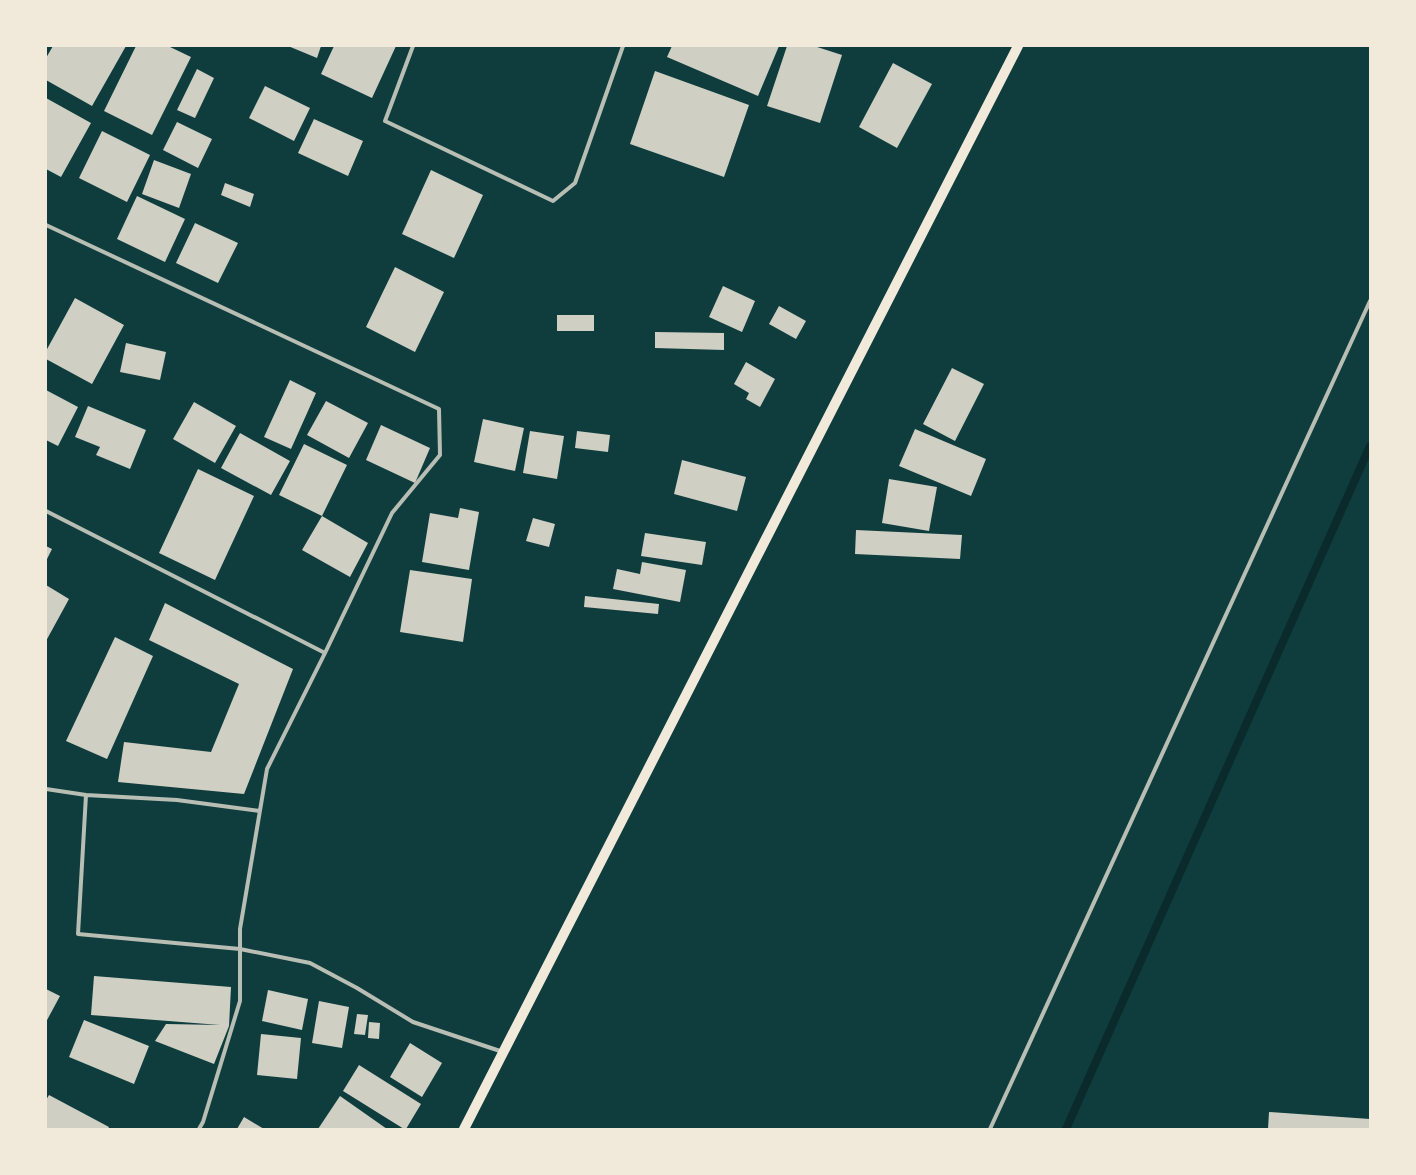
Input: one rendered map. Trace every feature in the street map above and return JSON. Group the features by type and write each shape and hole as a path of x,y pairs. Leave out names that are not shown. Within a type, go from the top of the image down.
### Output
{"main road":[{"path":"464,1129 1018,46"}],"street":[{"path":"413,46 385,121 554,201 576,183 623,46"},
{"path":"46,225 439,409 440,455 392,513 267,770 240,929 240,1001 203,1122 199,1129"},
{"path":"990,1129 1370,301"},
{"path":"46,511 325,653"},
{"path":"46,789 86,795 177,800 260,811"},
{"path":"86,795 78,934 240,950 310,963 357,988 413,1022 504,1052"}],"building":[{"path":"53,46 126,46 92,106 46,80 46,58"},
{"path":"136,46 168,46 191,57 152,135 104,111"},
{"path":"288,46 321,46 317,58"},
{"path":"334,46 396,46 372,98 321,74"},
{"path":"672,46 779,46 758,96 667,57"},
{"path":"787,46 814,46 842,55 820,123 767,106"},
{"path":"893,63 932,84 897,148 859,127"},
{"path":"197,69 214,78 195,118 177,110"},
{"path":"655,71 749,105 724,177 630,144"},
{"path":"265,86 310,108 294,141 249,118"},
{"path":"46,98 91,123 61,177 46,169"},
{"path":"314,119 363,141 348,176 298,153"},
{"path":"177,122 212,139 198,168 163,150"},
{"path":"102,131 150,155 127,202 79,178"},
{"path":"154,160 191,174 179,208 142,194"},
{"path":"431,170 483,195 454,258 402,234"},
{"path":"225,183 254,194 250,207 221,195"},
{"path":"137,196 185,219 165,262 117,239"},
{"path":"195,223 238,243 218,283 176,263"},
{"path":"395,267 444,292 415,352 366,327"},
{"path":"723,286 755,301 742,332 709,317"},
{"path":"75,298 124,325 92,384 46,359 46,351"},
{"path":"779,306 806,321 796,339 769,324"},
{"path":"557,315 594,315 594,331 557,331"},
{"path":"655,332 724,333 724,350 655,348"},
{"path":"126,343 166,352 160,380 120,372"},
{"path":"746,362 775,379 760,407 746,399 749,393 734,384"},
{"path":"952,368 984,384 955,441 923,424"},
{"path":"290,380 316,393 291,449 264,437"},
{"path":"46,390 78,407 58,446 46,440"},
{"path":"326,401 368,423 349,458 307,435"},
{"path":"194,402 236,426 215,463 173,439"},
{"path":"88,406 146,430 130,469 96,455 100,447 75,437"},
{"path":"483,419 524,428 515,471 474,462"},
{"path":"381,425 430,448 415,483 366,460"},
{"path":"915,429 986,459 971,496 899,466"},
{"path":"530,431 564,436 557,479 523,473"},
{"path":"577,431 610,435 608,452 575,448"},
{"path":"240,433 290,461 271,495 221,468"},
{"path":"304,444 347,465 322,516 279,495"},
{"path":"682,460 746,477 737,511 674,494"},
{"path":"198,469 254,496 215,580 159,553"},
{"path":"889,479 937,487 929,531 882,523"},
{"path":"460,508 479,512 469,570 422,562 430,513 458,518"},
{"path":"322,516 368,543 350,577 302,550"},
{"path":"533,518 555,524 549,547 526,541"},
{"path":"856,530 962,535 960,559 855,554"},
{"path":"645,533 706,542 702,565 641,556"},
{"path":"46,546 52,549 46,561"},
{"path":"642,562 686,570 680,602 613,589 617,569 640,574"},
{"path":"410,570 472,579 463,642 400,632"},
{"path":"46,585 69,599 46,641"},
{"path":"585,596 659,604 658,614 584,607"},
{"path":"165,603 293,669 244,794 118,782 124,742 211,752 239,684 149,640"},
{"path":"115,637 153,656 107,759 66,741"},
{"path":"94,976 231,987 229,1026 214,1064 155,1041 166,1024 220,1025 91,1015"},
{"path":"46,989 60,996 46,1022"},
{"path":"268,990 308,999 302,1030 262,1021"},
{"path":"319,1001 349,1007 342,1048 312,1043"},
{"path":"357,1014 368,1015 365,1035 354,1034"},
{"path":"84,1020 149,1046 134,1084 69,1057"},
{"path":"369,1022 380,1023 379,1039 368,1038"},
{"path":"261,1034 301,1038 297,1079 257,1075"},
{"path":"410,1043 442,1063 422,1097 390,1077"},
{"path":"359,1065 421,1104 406,1129 343,1091"},
{"path":"49,1095 109,1127 108,1129 46,1129 46,1100"},
{"path":"340,1096 387,1129 318,1129"},
{"path":"1269,1112 1370,1119 1370,1129 1268,1129"},
{"path":"244,1117 264,1129 237,1129"}],"waterway":[{"path":"1066,1129 1370,446"}]}
